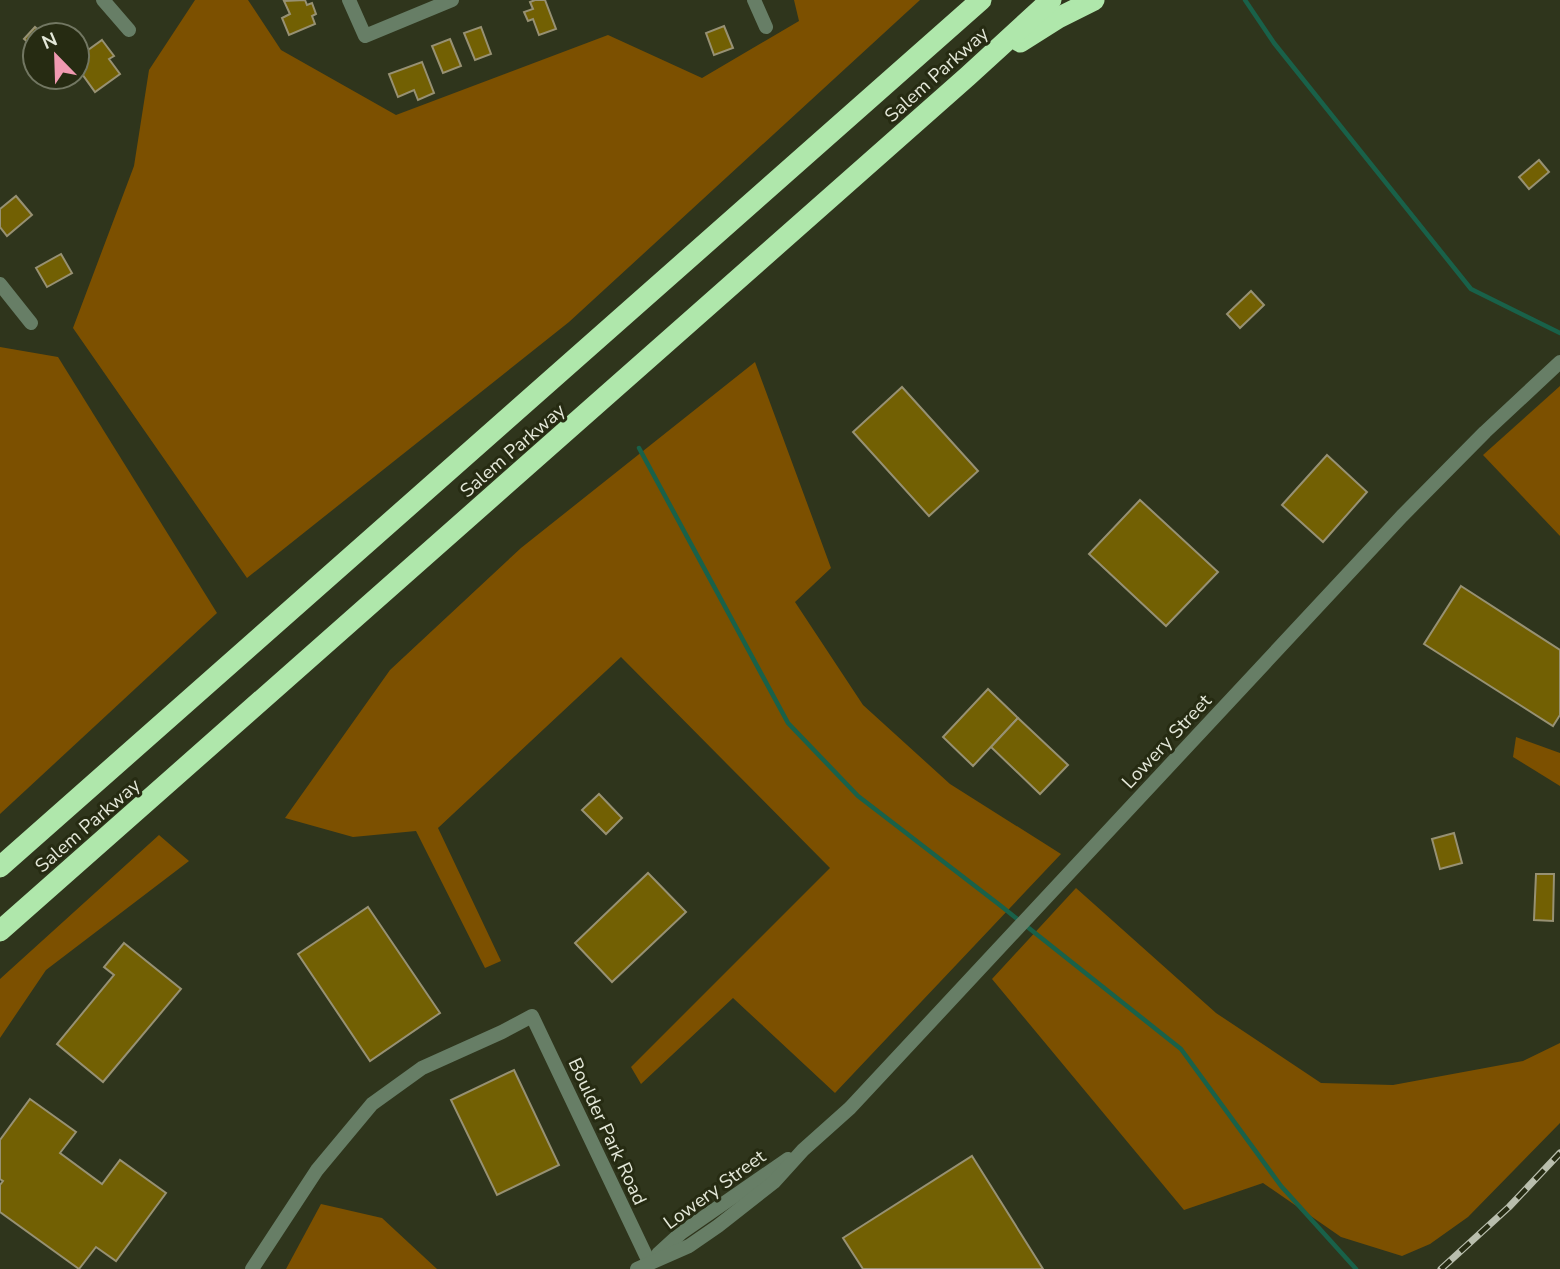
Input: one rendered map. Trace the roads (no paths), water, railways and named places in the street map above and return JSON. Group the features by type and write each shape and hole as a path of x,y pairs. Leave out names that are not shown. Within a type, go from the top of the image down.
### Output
{"highway":[{"name":"Salem Parkway","path":"0,867 981,0"},
{"name":"Salem Parkway","path":"0,931 1051,0"},
{"path":"968,76 1058,18 1094,0"},
{"path":"0,941 34,902"}],"street":[{"path":"103,0 129,30"},
{"path":"349,0 365,36 453,0"},
{"path":"754,0 766,27"},
{"path":"0,284 31,323"},
{"name":"Lowery Street","path":"643,1266 681,1233 803,1150 850,1108 1402,516 1485,432 1560,362"},
{"name":"Boulder Park Road","path":"252,1269 317,1170 372,1104 422,1068 532,1016 643,1266"}],"waterway":[{"path":"1245,0 1274,43 1471,289 1560,333"},
{"path":"639,448 788,723 858,796 1181,1049 1281,1186 1356,1269"}],"railway":[{"path":"1441,1269 1509,1207 1560,1153"}]}
